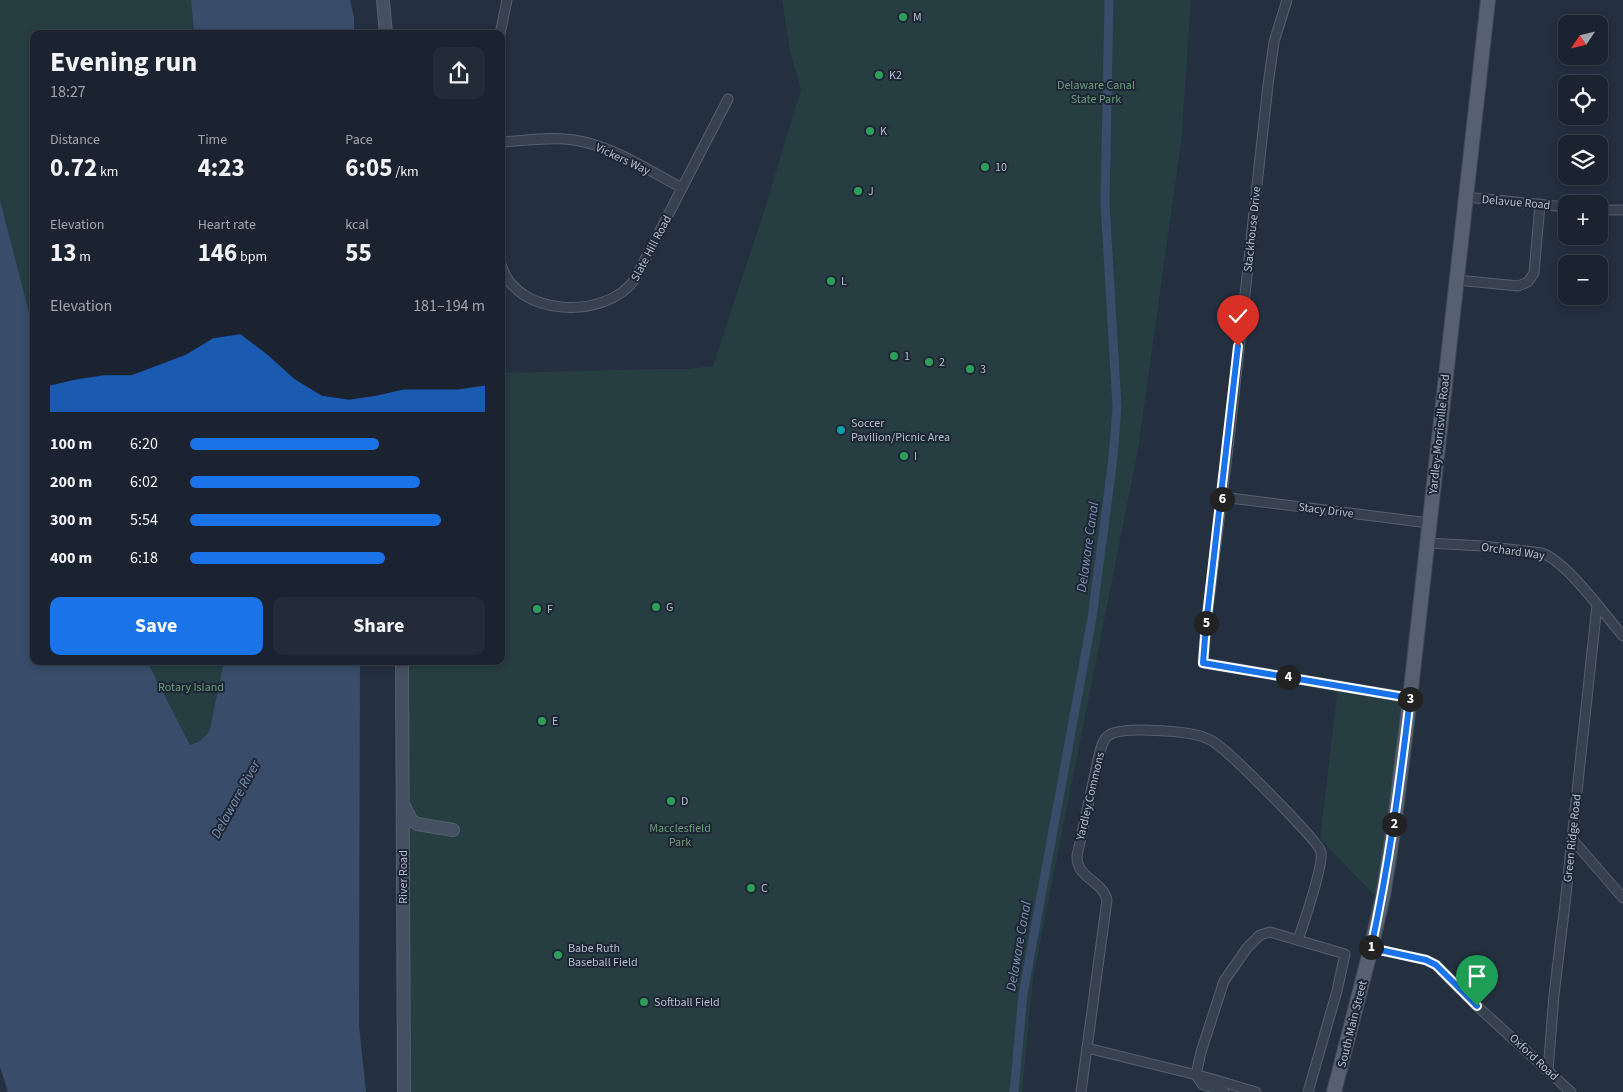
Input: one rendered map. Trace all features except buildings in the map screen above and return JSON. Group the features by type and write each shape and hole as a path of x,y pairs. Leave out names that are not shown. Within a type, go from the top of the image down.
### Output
{"main road":[{"path":"383,0 386,30"},
{"name":"Yardley-Morrisville Road","path":"1387,867 1410,698 1488,0"},
{"name":"River Road","path":"402,665 404,1092"},
{"path":"403,804 411,820 417,824 453,830 403,830"},
{"name":"South Main Street","path":"1334,1092 1371,948 1387,867"}],"street":[{"path":"501,30 506,0"},
{"name":"Stackhouse Drive","path":"1287,0 1273,48 1203,663 1410,698"},
{"name":"Slate Hill Road","path":"505,273 513,286 529,299 539,303 564,306 598,304 610,300 628,289 635,279 728,99"},
{"name":"Vickers Way","path":"505,142 559,139 586,142 615,153 682,188"},
{"name":"Delavue Road","path":"1466,197 1558,206"},
{"path":"1456,280 1518,286 1528,282 1534,273 1540,204"},
{"path":"1608,210 1623,210"},
{"name":"Stacy Drive","path":"1222,497 1429,523"},
{"name":"Orchard Way","path":"1427,542 1483,546 1542,553 1550,556 1562,565 1623,636"},
{"name":"Green Ridge Road","path":"1548,1071 1554,994 1597,604"},
{"name":"Yardley Commons","path":"1081,1092 1107,900 1103,890 1082,872 1077,862 1077,856 1099,755 1104,740 1109,735 1134,731 1176,731 1206,738 1220,746 1249,772 1302,829 1322,853 1312,895 1298,940"},
{"path":"1572,839 1623,898"},
{"path":"1224,1092 1202,1084 1196,1075 1201,1052 1224,980 1260,935 1270,932 1345,954 1337,991 1308,1092"},
{"name":"Oxford Road","path":"1371,948 1426,960 1436,965 1571,1092"},
{"path":"1087,1048 1256,1092"}],"green space":[{"path":"0,0 191,0 194,30 30,30 30,316 0,200"},
{"name":"Macclesfield Park","path":"782,0 1191,0 1181,143 1138,450 1033,978 1022,1092 406,1092 409,805 407,803 407,665 505,665 505,373 689,369 713,366 766,205 801,89 790,52"},
{"name":"Rotary Island","path":"149,665 223,665 209,732 200,741 190,745"},
{"path":"1338,686 1410,698 1381,902 1320,839"}],"water":[{"path":"191,0 350,0 354,17 354,30 194,30"},
{"name":"Delaware River","path":"0,200 30,316 30,665 149,665 190,745 200,741 209,732 223,665 360,665 359,1025 366,1092 8,1092 0,1067"}],"waterway":[{"name":"Delaware Canal","path":"1014,1092 1023,994 1092,618 1113,458 1117,407 1105,203 1109,0"}],"place":[{"name":"M","path":"903,17"},
{"name":"K2","path":"879,75"},
{"name":"K","path":"870,131"},
{"name":"10","path":"985,167"},
{"name":"J","path":"858,191"},
{"name":"L","path":"831,281"},
{"name":"1","path":"894,356"},
{"name":"2","path":"929,362"},
{"name":"3","path":"970,369"},
{"name":"Soccer Pavilion/Picnic Area","path":"841,430"},
{"name":"I","path":"904,456"},
{"name":"G","path":"656,607"},
{"name":"F","path":"537,609"},
{"name":"E","path":"542,721"},
{"name":"D","path":"671,801"},
{"name":"C","path":"751,888"},
{"name":"Babe Ruth Baseball Field","path":"558,955"},
{"name":"Softball Field","path":"644,1002"}],"route":[{"path":"1238,346 1203,663 1410,698 1394,826 1383,896 1371,948 1426,960 1436,965 1477,1006"}],"park label":[{"name":"Delaware Canal State Park","path":"1096,92"}]}
